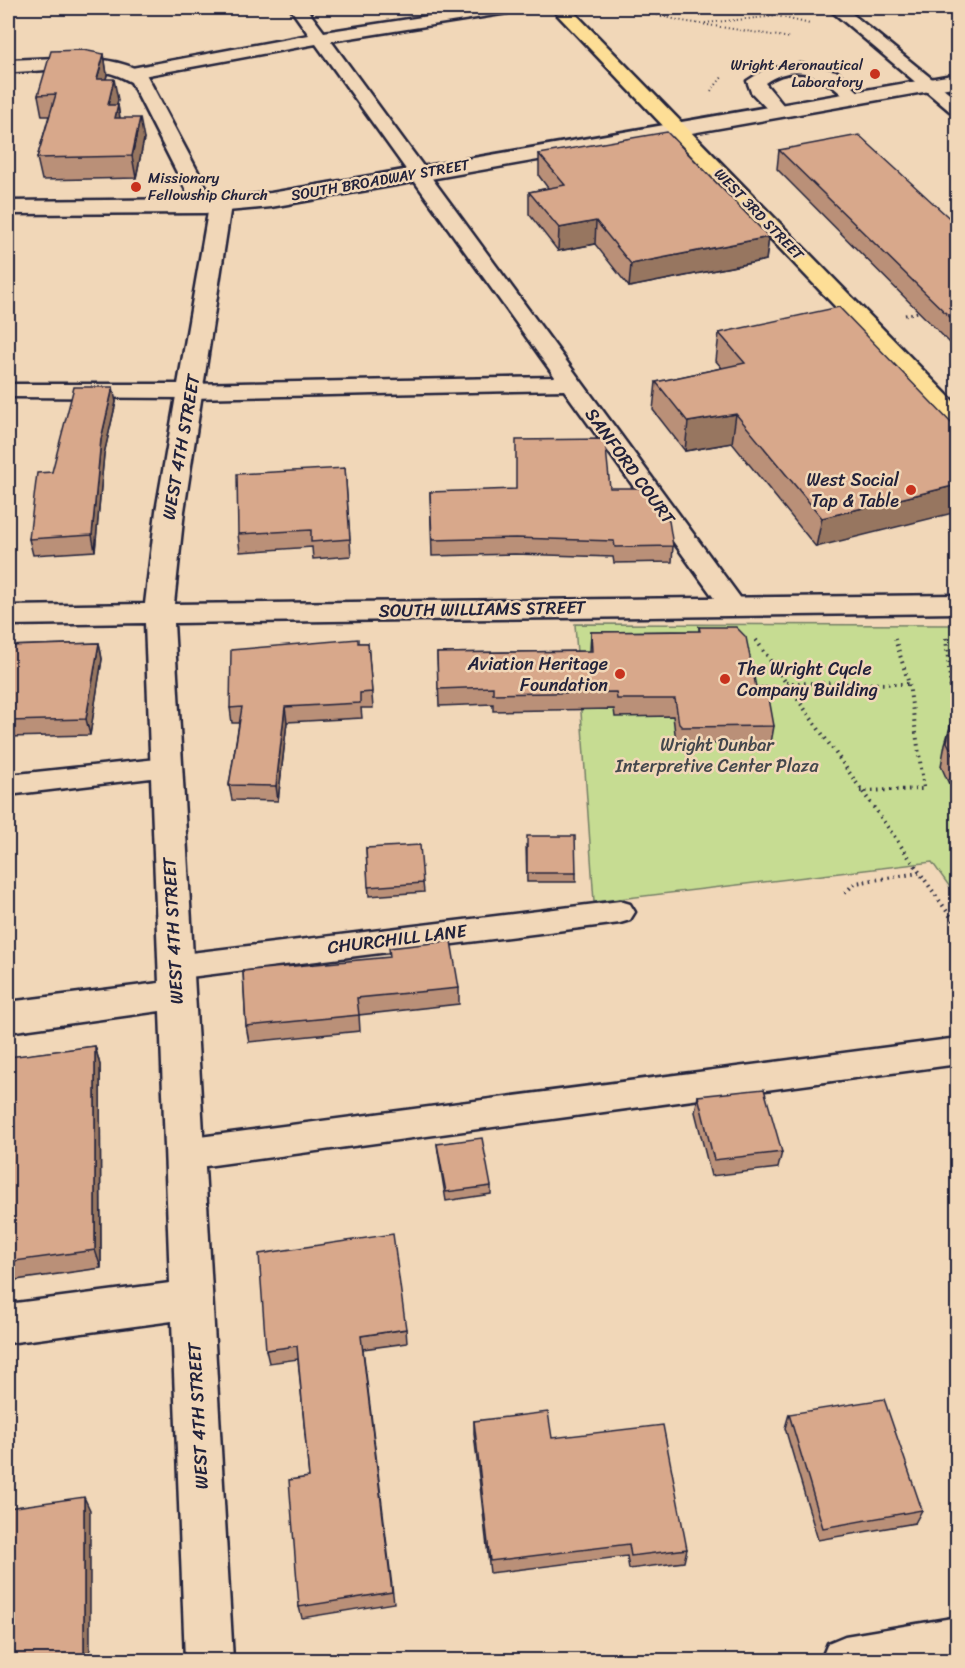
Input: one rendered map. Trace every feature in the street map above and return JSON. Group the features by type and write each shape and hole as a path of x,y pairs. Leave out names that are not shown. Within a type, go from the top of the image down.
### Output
{"main road":[{"name":"WEST 3RD STREET","path":"560,8 679,129 957,421"}],"street":[{"path":"8,66 105,66 132,73 139,78 212,206"},
{"name":"SOUTH BROADWAY STREET","path":"8,208 212,206 271,200 957,80"},
{"name":"WEST 4TH STREET","path":"209,1660 159,614 163,556 189,391 210,288 212,206"},
{"name":"SOUTH WILLIAMS STREET","path":"8,615 957,604"},
{"path":"8,1017 175,981"},
{"path":"8,1324 192,1299"},
{"path":"845,1660 957,1641"}],"lane":[{"name":"SANFORD COURT","path":"298,8 733,606"},
{"path":"132,73 320,38 508,8"},
{"path":"836,8 957,109"},
{"path":"779,111 757,88 756,81 763,75 812,69 828,73 856,98"},
{"path":"8,391 189,391 569,383"},
{"path":"8,785 166,768"},
{"name":"CHURCHILL LANE","path":"175,981 620,912"},
{"path":"184,1154 957,1051"}],"path":[{"path":"630,8 701,24 759,31 798,39"},
{"path":"701,24 777,16 813,25"},
{"path":"864,323 926,310"},
{"path":"733,606 957,927"},
{"path":"860,791 924,789 909,684 894,632"},
{"path":"945,632 953,710 957,711"},
{"path":"786,683 909,684"},
{"path":"845,893 855,883 919,873"}],"green space":[{"name":"Wright Dunbar Interpretive Center Plaza","path":"575,624 957,625 957,897 932,862 594,902"}],"building":[{"path":"83,50 104,54 97,79 114,79 108,105 118,105 115,118 140,118 132,156 37,158 56,94 38,95 51,51"},
{"path":"667,132 769,237 631,264 596,221 559,228 529,192 565,185 539,154"},
{"path":"859,135 957,225 957,324 779,150"},
{"path":"839,307 957,429 957,485 822,518 736,414 688,422 656,382 745,363 719,333"},
{"path":"74,387 113,387 101,439 92,535 29,539 37,473 52,472"},
{"path":"605,439 610,488 645,488 669,521 673,546 615,547 614,541 516,538 432,540 430,492 516,489 516,440"},
{"path":"345,468 350,539 311,542 311,530 238,534 237,474"},
{"path":"699,627 736,627 746,637 756,687 767,687 774,726 682,727 679,724 675,699 617,699 616,692 493,694 493,687 438,689 437,653 592,651 591,632 700,631"},
{"path":"358,639 358,643 368,643 372,692 360,693 360,703 285,707 276,786 229,785 242,707 230,708 231,650"},
{"path":"99,643 86,719 8,721 8,646"},
{"path":"957,715 956,760 947,742 952,720"},
{"path":"527,836 575,836 576,873 527,873"},
{"path":"420,845 423,883 368,887 366,848"},
{"path":"451,941 459,988 357,998 359,1015 246,1026 243,971 390,957 389,948"},
{"path":"95,1046 95,1250 8,1262 8,1052 9,1057"},
{"path":"764,1089 782,1152 714,1160 698,1096"},
{"path":"482,1138 491,1186 446,1192 437,1144"},
{"path":"393,1234 406,1329 361,1336 392,1592 299,1607 289,1480 309,1477 297,1346 266,1350 259,1254"},
{"path":"884,1399 922,1510 823,1528 789,1414"},
{"path":"548,1412 552,1438 663,1425 687,1549 631,1556 629,1544 490,1561 474,1421"},
{"path":"84,1497 84,1660 8,1660 8,1508"}],"place":[{"name":"Wright Aeronautical Laboratory","path":"875,74"},
{"name":"Missionary Fellowship Church","path":"136,187"},
{"name":"West Social Tap & Table","path":"911,490"},
{"name":"Aviation Heritage Foundation","path":"620,674"},
{"name":"The Wright Cycle Company Building","path":"725,679"}]}
